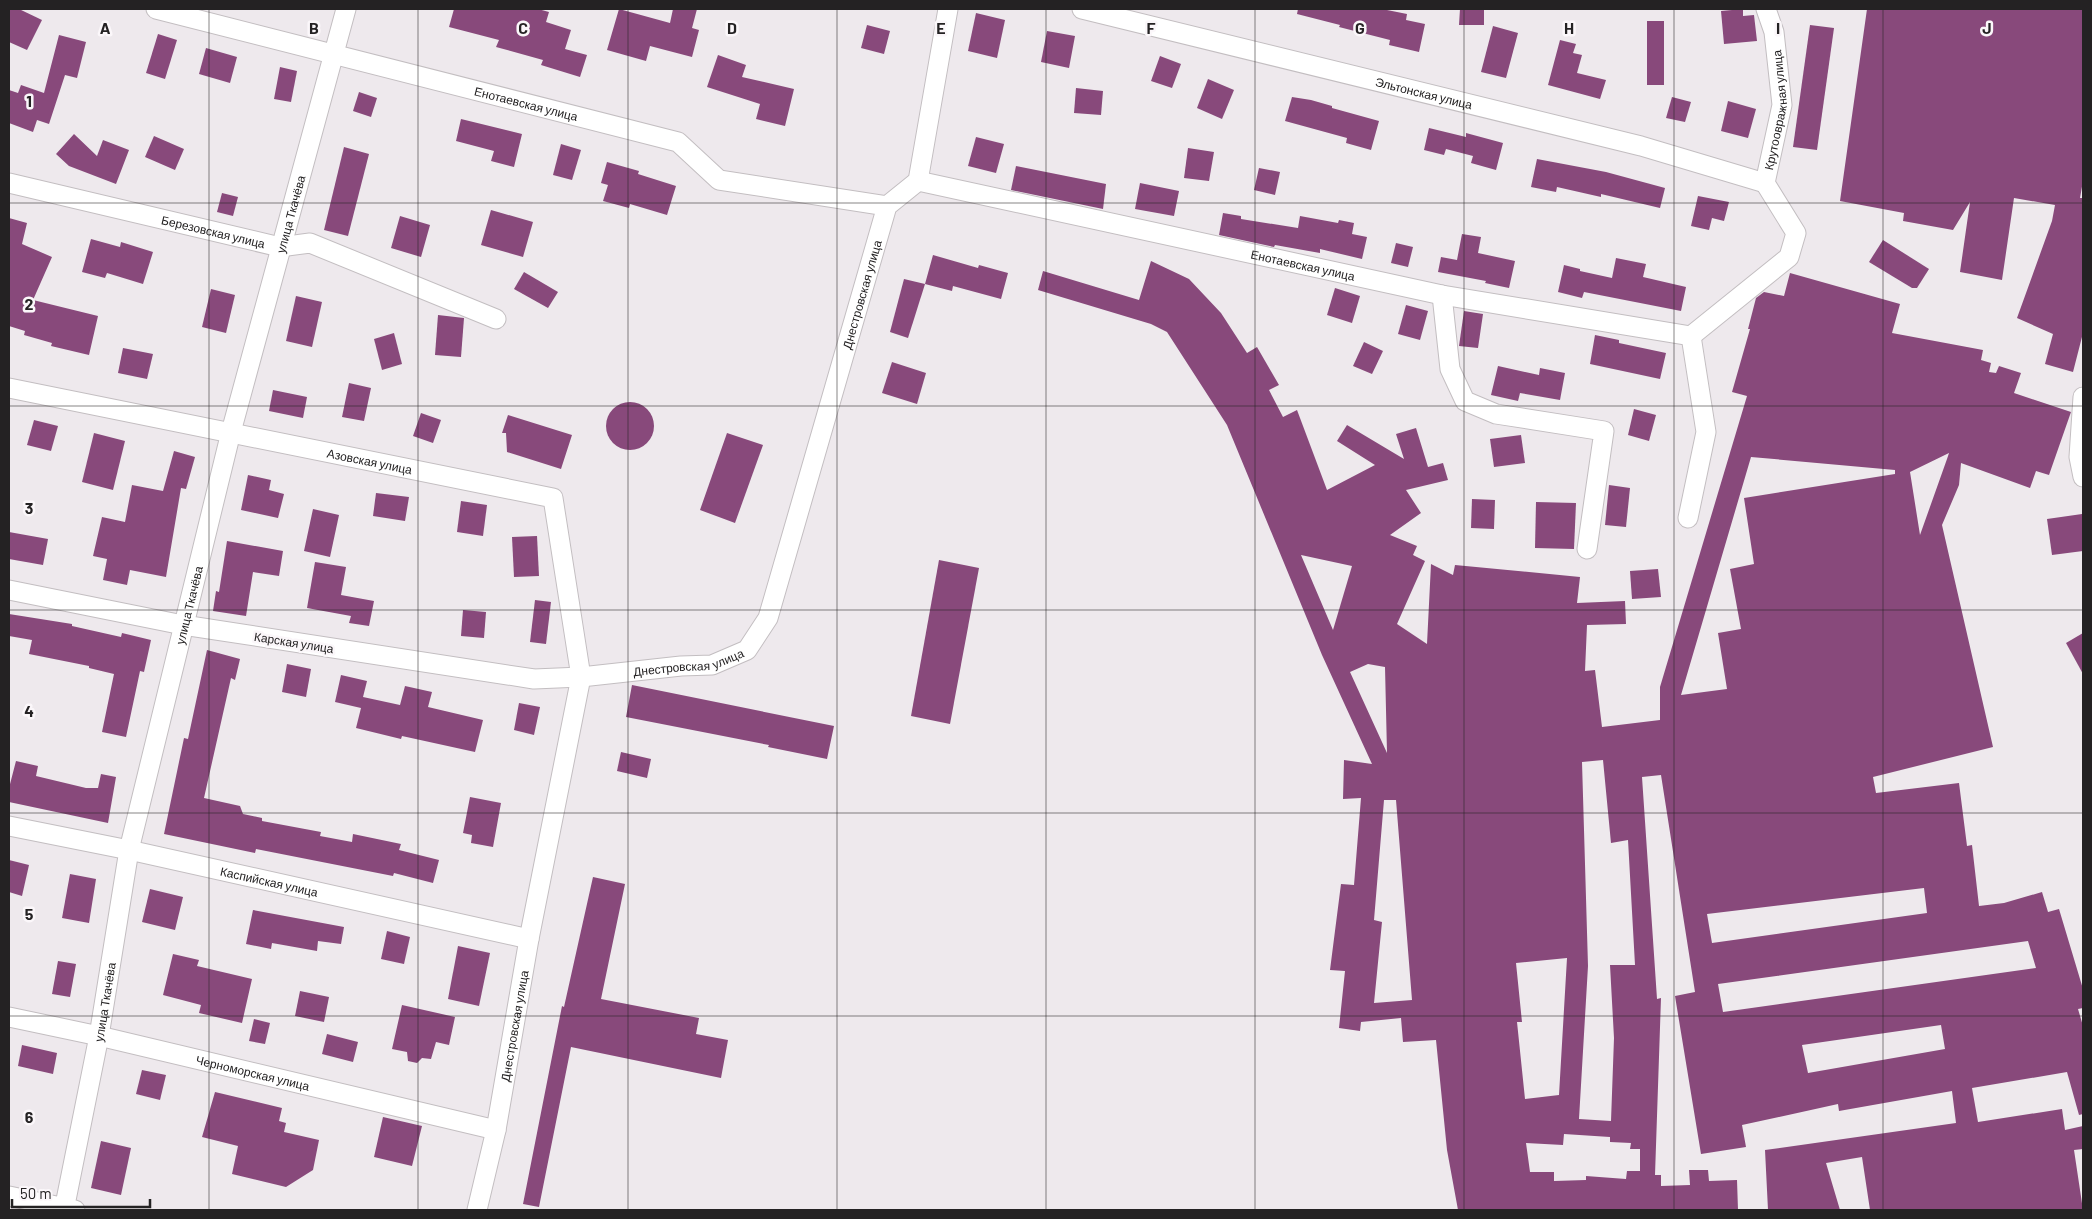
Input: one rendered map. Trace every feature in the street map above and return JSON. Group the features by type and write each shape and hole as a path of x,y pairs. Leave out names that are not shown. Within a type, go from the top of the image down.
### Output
{"street":[{"name":"Енотаевская улица","path":"156,9 678,142 719,180 887,206"},
{"name":"улица Ткачёва","path":"68,1209 99,1036 129,850 182,625 231,432 332,54 346,9"},
{"path":"887,206 918,181 948,9"},
{"name":"Эльтонская улица","path":"1082,9 1641,146 1764,183"},
{"name":"Крутоовражная улица","path":"1691,336 1789,257 1796,232 1764,183 1782,105 1774,32 1766,9"},
{"name":"Енотаевская улица","path":"918,181 1442,295 1691,336"},
{"name":"Березовская улица","path":"9,183 280,247 310,243 496,320"},
{"name":"Днестровская улица","path":"478,1210 496,1130 529,939 581,677 681,666 712,665 747,650 768,618 887,206"},
{"path":"1442,295 1450,369 1465,401 1496,414 1604,431 1587,549"},
{"path":"1688,518 1706,432 1691,336"},
{"name":"Азовская улица","path":"9,388 553,498 581,677"},
{"path":"2083,396 2079,457 2083,477"},
{"name":"Карская улица","path":"9,590 182,625 534,678 581,677"},
{"name":"Каспийская улица","path":"9,826 129,850 529,939"},
{"name":"Черноморская улица","path":"9,1017 99,1036 496,1130"},
{"path":"9,1196 68,1209"}],"building":[{"path":"9,9 19,9 42,20 27,50 9,42"},
{"path":"454,9 538,9 549,12 546,22 571,30 565,49 587,55 580,77 541,65 543,60 496,47 499,40 449,27"},
{"path":"619,9 670,23 673,9 697,9 692,28 699,30 692,57 650,46 646,61 607,50"},
{"path":"1298,9 1382,9 1407,14 1406,20 1425,24 1419,52 1389,45 1390,40 1297,14"},
{"path":"1460,9 1484,9 1484,25 1459,25"},
{"path":"1743,9 1743,16 1754,15 1757,41 1724,44 1721,11"},
{"path":"1867,9 2083,9 2083,181 2080,198 2083,198 2083,333 2073,372 2045,364 2053,334 2017,318 2052,221 2055,205 2014,198 2002,280 1960,272 1970,202 1953,230 1903,221 1904,213 1840,201"},
{"path":"976,13 1005,20 997,58 968,51"},
{"path":"1647,21 1664,21 1664,85 1647,85"},
{"path":"867,25 890,31 884,54 861,48"},
{"path":"1810,25 1834,28 1817,150 1793,147"},
{"path":"1493,26 1518,33 1506,78 1481,72"},
{"path":"1047,31 1075,36 1069,68 1041,62"},
{"path":"158,34 177,40 165,79 146,73"},
{"path":"59,35 86,42 77,78 65,75 49,124 37,120 33,132 9,123 9,90 18,93 21,85 44,93"},
{"path":"1560,40 1576,44 1573,53 1582,55 1577,73 1606,80 1600,99 1548,85"},
{"path":"206,48 237,57 230,83 199,74"},
{"path":"718,55 746,65 742,77 794,89 785,126 756,119 760,104 707,87"},
{"path":"1160,56 1181,64 1172,88 1151,81"},
{"path":"280,67 297,71 291,102 274,99"},
{"path":"1208,79 1234,90 1222,119 1197,108"},
{"path":"1076,88 1103,91 1101,115 1074,113"},
{"path":"359,92 377,98 371,117 353,111"},
{"path":"1292,97 1311,100 1379,121 1371,150 1346,143 1347,138 1285,121"},
{"path":"1672,97 1691,102 1685,122 1666,118"},
{"path":"1728,101 1756,109 1748,138 1721,131"},
{"path":"461,119 522,134 514,167 491,161 494,151 456,141"},
{"path":"1429,128 1466,137 1466,133 1503,143 1496,170 1471,163 1473,156 1446,149 1444,155 1424,150"},
{"path":"74,134 97,156 103,140 129,150 116,184 69,166 56,154"},
{"path":"154,136 184,149 175,170 145,157"},
{"path":"976,137 1004,144 996,173 968,166"},
{"path":"561,144 581,150 572,180 553,175"},
{"path":"344,147 369,154 348,236 324,230"},
{"path":"1188,148 1214,152 1209,181 1184,178"},
{"path":"1537,159 1606,172 1665,188 1660,208 1601,194 1601,197 1557,187 1556,192 1531,187"},
{"path":"607,162 639,171 638,174 676,186 667,215 630,204 629,208 603,201 608,185 601,183"},
{"path":"1016,166 1106,184 1103,209 1011,190"},
{"path":"1259,168 1280,172 1275,195 1254,190"},
{"path":"1140,183 1179,191 1174,216 1135,209"},
{"path":"222,193 238,197 233,216 217,212"},
{"path":"1698,196 1729,202 1724,221 1712,218 1709,230 1691,226"},
{"path":"491,210 533,222 523,257 481,245"},
{"path":"1223,213 1241,216 1241,219 1298,228 1300,216 1338,223 1339,220 1354,223 1352,234 1367,237 1362,259 1320,249 1320,253 1275,245 1274,247 1219,235"},
{"path":"400,216 430,225 421,257 391,248"},
{"path":"9,218 27,223 22,244 52,257 33,300 98,316 89,355 51,346 52,343 24,335 25,331 9,326"},
{"path":"1462,234 1481,237 1478,253 1515,261 1509,288 1485,283 1486,281 1438,272 1441,257 1457,260"},
{"path":"91,239 120,247 121,242 153,252 143,284 107,273 105,278 82,272"},
{"path":"1883,240 1929,269 1917,288 1912,288 1869,262"},
{"path":"1396,243 1413,247 1408,267 1391,263"},
{"path":"933,255 978,268 979,265 1008,273 1001,299 953,286 952,291 925,284"},
{"path":"1616,258 1646,264 1643,277 1686,287 1681,311 1584,292 1582,298 1558,292 1564,265 1580,269 1580,271 1612,278"},
{"path":"1151,261 1189,279 1221,313 1247,353 1257,347 1279,385 1269,390 1283,417 1297,410 1327,490 1375,465 1337,441 1347,425 1404,459 1396,434 1416,428 1428,467 1443,463 1448,480 1406,490 1421,513 1390,535 1417,546 1413,555 1425,561 1397,624 1427,644 1431,564 1453,575 1455,565 1580,577 1577,603 1625,601 1626,624 1587,625 1585,671 1595,670 1602,727 1660,720 1660,687 1747,396 1732,392 1750,329 1748,329 1756,298 1764,292 1784,296 1790,273 1900,304 1892,333 1983,350 1981,360 1991,363 1989,372 1996,373 1999,366 2021,373 2014,393 2071,412 2049,475 2036,471 2030,488 1961,463 1959,485 1942,525 1993,747 1873,777 1876,793 1959,783 1967,846 1972,845 1979,906 2004,903 2042,892 2048,912 2059,909 2083,989 2083,1008 2078,1009 2083,1026 2083,1114 2079,1115 2067,1072 1972,1088 1978,1122 2062,1109 2065,1130 2083,1126 2083,1149 2074,1150 2083,1210 1870,1210 1862,1157 1826,1163 1840,1210 1768,1210 1765,1150 1956,1123 1952,1091 1839,1111 1838,1104 1742,1125 1746,1147 1701,1154 1675,996 1695,992 1661,775 1642,777 1657,999 1661,998 1655,1175 1661,1175 1661,1186 1690,1185 1689,1170 1708,1170 1709,1181 1737,1180 1738,1210 1458,1210 1447,1150 1436,1040 1403,1042 1401,1018 1361,1022 1360,1031 1339,1028 1345,971 1330,970 1341,884 1354,885 1361,798 1343,799 1344,760 1372,764 1322,655 1227,425 1167,332 1151,324 1038,290 1043,271 1139,300","holes":["1949,453 1920,535 1910,472","1751,457 1895,470 1895,474 1744,498 1754,564 1730,569 1741,629 1718,633 1727,689 1681,695","1301,555 1352,566 1333,630","1368,664 1385,667 1387,753 1350,672","1603,760 1611,843 1628,840 1635,965 1610,965 1614,1038 1611,1121 1579,1119 1588,966 1582,762","1384,800 1396,800 1412,1000 1374,1003 1382,922 1374,920","1924,888 1927,913 1712,943 1707,914","2028,941 2036,968 1723,1012 1718,984","1567,958 1559,1095 1525,1099 1517,1022 1522,1022 1516,963","1941,1025 1945,1049 1808,1073 1802,1045","1564,1134 1610,1137 1610,1142 1631,1143 1630,1149 1640,1149 1640,1171 1627,1171 1626,1179 1586,1176 1586,1180 1554,1181 1554,1172 1530,1172 1526,1143 1563,1145"]},
{"path":"524,272 558,292 548,308 514,289"},
{"path":"904,279 925,284 908,338 890,332"},
{"path":"1335,288 1360,296 1352,323 1327,315"},
{"path":"211,289 235,295 226,333 202,327"},
{"path":"296,296 322,302 312,347 286,341"},
{"path":"1406,305 1428,311 1420,340 1398,334"},
{"path":"1464,311 1483,314 1478,348 1459,346"},
{"path":"438,315 464,318 461,357 435,355"},
{"path":"394,333 402,364 382,370 374,339"},
{"path":"1595,335 1619,340 1619,343 1666,353 1660,379 1590,364"},
{"path":"1364,342 1383,351 1372,374 1353,366"},
{"path":"123,348 153,354 147,379 118,373"},
{"path":"892,362 926,373 917,404 882,393"},
{"path":"1498,366 1539,375 1540,368 1565,373 1560,400 1520,393 1518,401 1491,395"},
{"path":"349,383 371,388 364,421 342,417"},
{"path":"273,390 307,397 303,418 269,411"},
{"path":"630,402 639,404 647,409 652,417 654,426 652,435 647,443 639,448 630,450 621,448 613,443 608,435 606,426 608,417 613,409 621,404"},
{"path":"1634,409 1656,415 1649,441 1628,435"},
{"path":"421,413 441,420 433,443 413,436"},
{"path":"508,415 572,435 561,469 507,452 506,433 502,433"},
{"path":"34,420 58,426 51,451 27,445"},
{"path":"94,433 125,441 113,490 82,482"},
{"path":"727,433 763,445 735,523 700,510"},
{"path":"1521,435 1525,463 1494,467 1490,439"},
{"path":"174,451 195,457 186,489 181,488 166,577 130,570 127,585 103,580 107,559 93,556 102,517 125,522 132,485 163,491"},
{"path":"248,475 271,480 269,490 284,494 278,518 241,510"},
{"path":"1609,485 1630,488 1626,527 1605,525"},
{"path":"376,493 409,497 405,521 373,516"},
{"path":"1472,499 1495,500 1494,529 1471,528"},
{"path":"461,501 487,505 483,536 457,532"},
{"path":"1536,502 1576,503 1574,549 1535,548"},
{"path":"313,509 339,515 330,557 304,551"},
{"path":"2082,514 2083,551 2052,555 2047,519"},
{"path":"9,532 48,539 43,565 9,559"},
{"path":"537,536 539,576 514,577 512,537"},
{"path":"227,541 283,551 279,576 253,572 246,616 213,611 216,591 219,592"},
{"path":"939,560 979,568 950,724 911,716"},
{"path":"315,562 346,567 341,595 374,601 369,626 349,623 351,616 307,608"},
{"path":"1658,569 1661,597 1632,599 1630,571"},
{"path":"535,600 551,602 546,644 530,642"},
{"path":"463,610 486,612 484,638 461,636"},
{"path":"9,614 72,624 72,626 121,637 122,633 151,640 144,672 140,671 126,737 102,732 114,674 89,668 89,666 29,654 32,640 9,636"},
{"path":"2083,633 2083,674 2066,643"},
{"path":"207,650 240,659 235,680 231,678 204,798 240,806 243,814 262,818 262,821 321,832 320,836 352,842 353,834 401,844 399,850 439,860 433,883 394,873 393,876 256,849 255,853 164,834 184,738 188,739"},
{"path":"287,664 311,669 306,697 282,692"},
{"path":"341,675 367,681 363,697 400,705 405,686 432,692 428,707 483,720 475,752 402,736 401,739 356,728 361,708 335,702"},
{"path":"632,685 834,726 827,759 768,747 769,745 626,717"},
{"path":"519,703 540,707 534,735 514,730"},
{"path":"621,752 651,759 647,778 617,771"},
{"path":"16,761 38,766 36,776 86,788 98,788 101,774 116,777 108,823 9,802 9,788"},
{"path":"470,797 501,803 493,847 471,843 472,835 463,833"},
{"path":"9,860 29,865 22,896 9,892"},
{"path":"70,874 96,879 89,923 62,918"},
{"path":"593,877 625,884 601,999 699,1018 696,1034 728,1040 721,1078 571,1047 539,1207 523,1204 562,1006 564,1007"},
{"path":"150,889 183,897 175,930 142,922"},
{"path":"253,910 344,927 341,944 318,941 317,951 272,943 271,949 246,944"},
{"path":"387,931 410,937 404,964 381,959"},
{"path":"458,946 490,953 479,1006 448,999"},
{"path":"173,954 199,960 197,966 252,979 242,1023 199,1013 201,1005 163,995"},
{"path":"58,961 76,964 70,997 52,994"},
{"path":"300,991 329,997 324,1022 295,1016"},
{"path":"402,1005 455,1017 449,1045 436,1042 431,1059 422,1058 417,1063 408,1061 407,1052 392,1049"},
{"path":"254,1019 270,1023 265,1044 249,1041"},
{"path":"327,1034 358,1042 353,1062 322,1054"},
{"path":"22,1045 57,1053 53,1074 18,1066"},
{"path":"142,1070 166,1075 160,1100 136,1094"},
{"path":"215,1092 282,1108 279,1121 286,1123 284,1132 319,1140 313,1170 286,1187 232,1174 238,1146 202,1137"},
{"path":"383,1117 422,1126 412,1166 374,1157"},
{"path":"101,1141 131,1148 121,1195 91,1188"}]}
